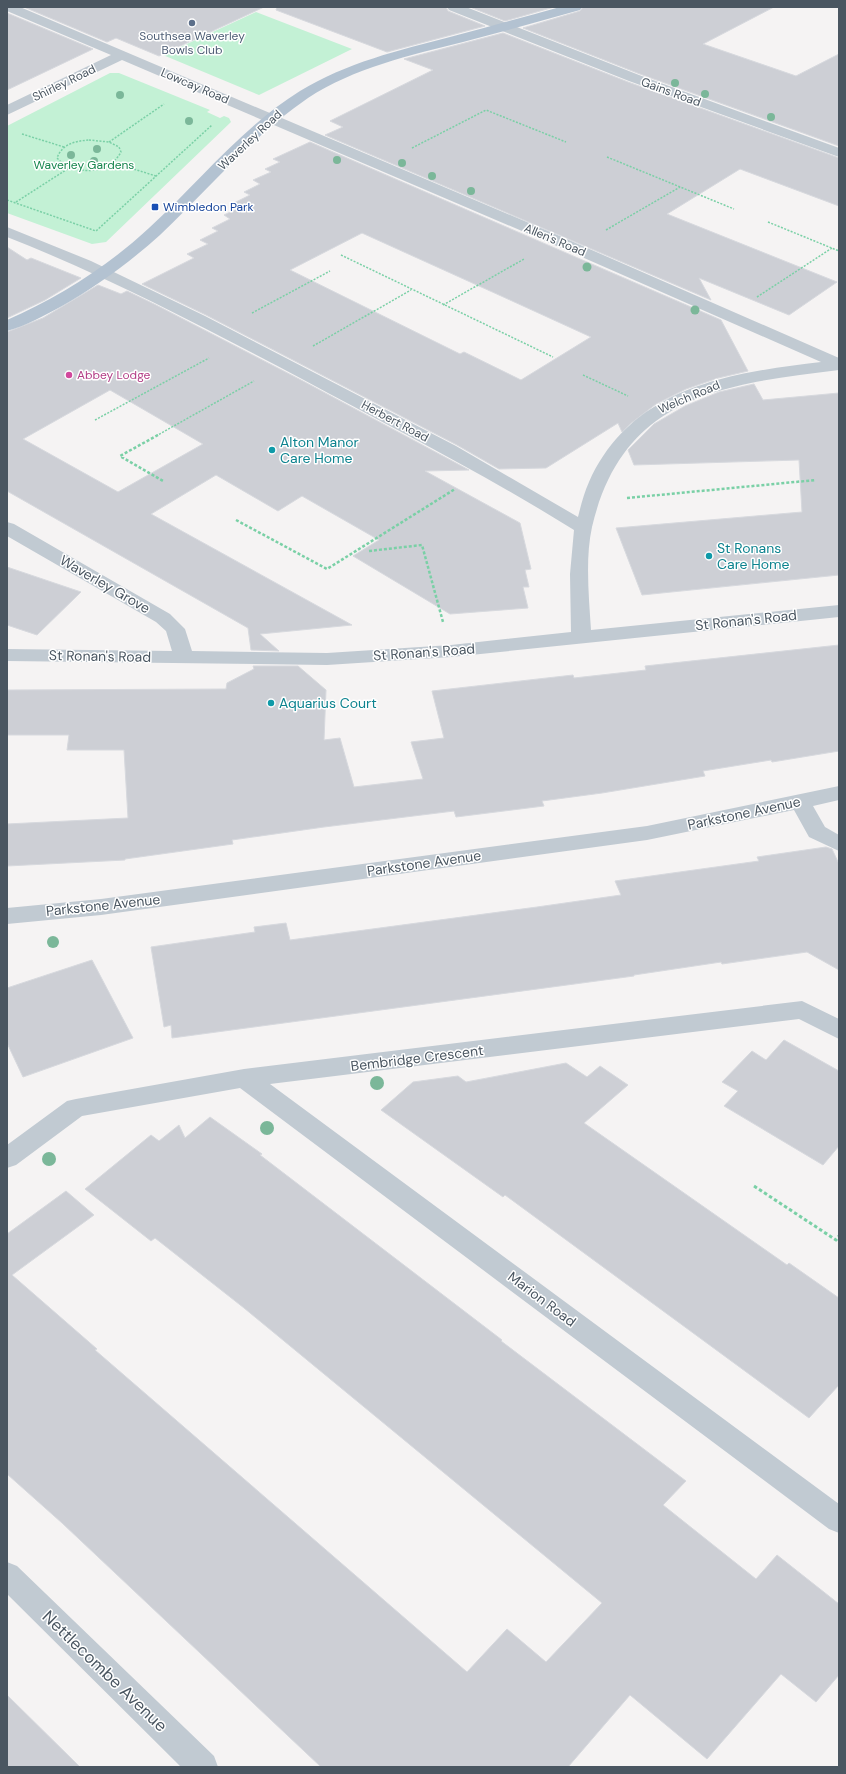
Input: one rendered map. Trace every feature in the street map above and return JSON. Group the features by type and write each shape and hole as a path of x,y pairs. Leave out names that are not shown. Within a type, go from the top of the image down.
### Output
{"main road":[{"name":"Waverley Road","path":"7,326 64,298 106,271 154,232 271,118 306,93 352,70 388,58 575,7"}],"street":[{"name":"Lowcay Road","path":"9,7 271,118"},
{"name":"Gains Road","path":"454,7 634,78 839,153"},
{"name":"Shirley Road","path":"7,111 122,55"},
{"name":"Allen's Road","path":"271,118 575,248 839,364"},
{"name":"Herbert Road","path":"7,232 106,271 486,470 546,504 583,528"},
{"name":"Welch Road","path":"583,528 589,502 600,474 617,448 635,426 656,410 677,399 724,382 776,372 839,364"},
{"name":"Waverley Grove","path":"7,528 163,618 175,629 184,657"},
{"path":"581,637 579,574 583,528"},
{"name":"St Ronan's Road","path":"7,655 327,659 451,651 839,610"},
{"name":"Parkstone Avenue","path":"7,916 102,907 647,833 839,793"},
{"path":"800,801 817,832 839,844"},
{"name":"Bembridge Crescent","path":"7,1158 76,1108 244,1078 802,1010 839,1030"},
{"name":"Marion Road","path":"244,1078 839,1520"},
{"name":"Nettlecombe Avenue","path":"7,1575 203,1767"}],"path":[{"path":"109,142 192,85"},
{"path":"380,165 486,110 566,142"},
{"path":"7,200 96,231 214,123"},
{"path":"20,133 64,147"},
{"path":"85,140 109,142 119,147 121,152 120,157 113,163 92,169 69,168 59,162 57,158 58,154 64,147 85,140"},
{"path":"607,158 734,209"},
{"path":"113,163 156,176"},
{"path":"12,206 69,168"},
{"path":"575,248 680,187"},
{"path":"768,222 839,251"},
{"path":"443,305 556,240"},
{"path":"728,316 832,248"},
{"path":"341,255 553,357"},
{"path":"220,330 330,271"},
{"path":"163,481 120,456 412,290"},
{"path":"95,420 241,341"},
{"path":"583,375 656,410"},
{"path":"236,520 327,570 486,470"},
{"path":"589,502 816,480"},
{"path":"369,551 422,545 451,651"},
{"path":"754,1186 836,1240 839,1236"}],"green space":[{"path":"256,12 352,49 259,95 163,55"},
{"name":"Waverley Gardens","path":"110,73 119,73 210,110 207,112 220,118 224,116 229,118 231,122 106,242 92,244 7,213 7,126"}],"building":[{"path":"24,7 264,7 159,56 116,38 107,42"},
{"path":"277,7 446,7 448,11 485,26 387,52 276,10"},
{"path":"470,7 554,7 505,21"},
{"path":"583,7 774,7 703,44 796,76 839,54 839,146 640,74 523,28 580,11"},
{"path":"7,13 93,49 7,90"},
{"path":"503,33 628,82 839,158 839,206 740,169 667,214 837,282 789,315 699,278 711,300 325,135 343,127 330,121 433,70 404,59"},
{"path":"310,142 721,320 748,371 718,378 686,389 656,404 622,432 618,423 546,468 499,469 457,445 206,315 142,284 194,258 187,254 208,244 200,240 218,231 212,228 230,219 224,215 241,207 234,203 250,195 244,192 260,184 253,180 271,172 265,169 280,162 273,159","holes":["362,233 591,337 521,380 464,352 460,354 290,270"]},
{"path":"7,247 27,260 31,258 81,278 45,300 7,318"},
{"path":"98,285 121,294 127,291 301,380 469,470 425,471 520,523 531,569 525,570 529,587 523,587 528,608 450,614 353,556 379,540 302,496 278,511 216,475 151,514 352,625 260,634 279,651 251,650 248,628 7,491 7,332 43,318","holes":["110,390 203,444 118,492 23,439"]},
{"path":"754,384 763,400 839,393 839,575 642,595 616,528 802,512 799,460 634,465 628,450 654,424 685,406 719,392"},
{"path":"7,567 81,592 37,635 7,625"},
{"path":"839,645 839,751 703,771 705,776 542,801 544,806 456,817 454,811 324,827 232,840 233,844 125,860 7,866 7,824 128,818 124,750 67,750 69,735 7,735 7,690 226,689 227,683 254,669 253,666 298,666 326,690 324,740 340,738 354,787 423,779 411,742 444,738 432,691 573,675 574,678 646,670 645,666"},
{"path":"826,847 832,849 839,864 839,970 807,952 722,964 721,962 634,976 172,1038 171,1025 164,1027 151,947 255,932 254,927 286,923 290,940 621,895 615,881 759,861 757,857"},
{"path":"92,960 133,1038 23,1077 7,1043 7,988"},
{"path":"784,1040 839,1071 839,1146 823,1165 724,1106 738,1091 722,1082 752,1051 766,1060"},
{"path":"566,1063 587,1077 600,1066 628,1085 584,1123 787,1265 789,1263 839,1298 839,1385 809,1418 505,1195 503,1197 381,1110 413,1082 458,1076 466,1082"},
{"path":"210,1117 262,1154 260,1155 502,1340 501,1341 686,1481 663,1505 756,1579 777,1555 839,1604 839,1675 816,1702 781,1674 707,1759 630,1695 568,1767 321,1767 62,1523 7,1474 7,1234 66,1191 94,1215 12,1275 97,1349 95,1350 467,1672 507,1629 546,1662 602,1603 244,1308 155,1238 151,1241 85,1189 151,1135 159,1141 179,1125 185,1138"},
{"path":"7,1695 80,1767 7,1767"}],"place":[{"name":"Southsea Waverley Bowls Club","path":"192,23"},
{"name":"Wimbledon Park","path":"155,207"},
{"name":"Abbey Lodge","path":"69,375"},
{"name":"Alton Manor Care Home","path":"272,450"},
{"name":"St Ronans Care Home","path":"709,556"},
{"name":"Aquarius Court","path":"271,703"}]}
